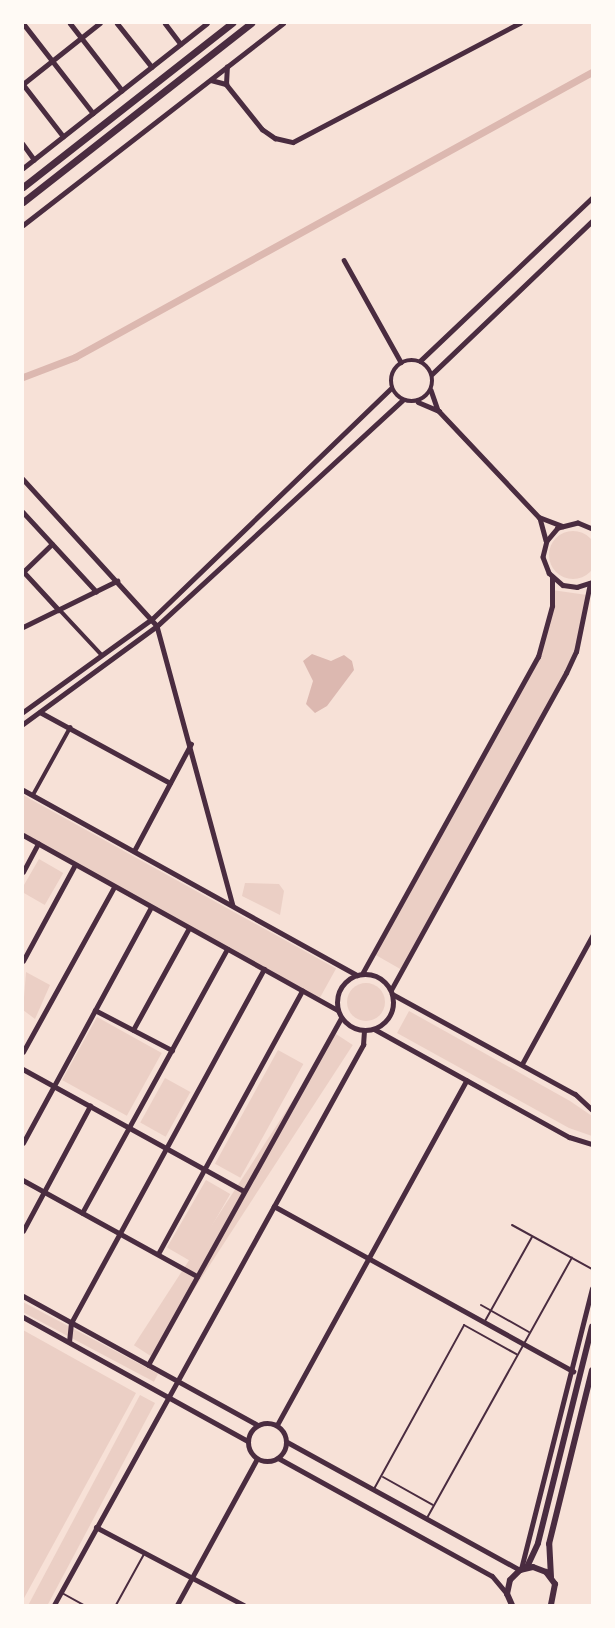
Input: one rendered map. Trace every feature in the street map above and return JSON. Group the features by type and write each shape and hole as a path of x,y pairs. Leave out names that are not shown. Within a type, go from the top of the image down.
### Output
{"highway":[{"path":"23,187 232,23"},
{"path":"23,202 251,23"}],"main road":[{"path":"510,1602 510,1580 523,1569 538,1542 592,1328"},
{"path":"551,1605 556,1592 551,1577 550,1544 592,1370"},
{"path":"523,1569 540,1568 551,1577"}],"street":[{"path":"23,23 93,113"},
{"path":"70,23 122,90"},
{"path":"63,136 23,83 100,23"},
{"path":"117,23 152,66"},
{"path":"165,23 181,44"},
{"path":"23,168 207,23"},
{"path":"23,225 283,23"},
{"path":"211,79 226,84 262,129 275,138 293,142 520,23"},
{"path":"226,67 226,84"},
{"path":"23,144 34,159"},
{"path":"23,712 152,619 391,388 393,371 401,362 420,361 592,198"},
{"path":"439,411 431,390 432,374 592,221"},
{"path":"344,260 401,362"},
{"path":"420,361 432,374"},
{"path":"391,388 402,401"},
{"path":"418,401 431,390"},
{"path":"23,724 157,626 402,401 418,401 439,411 539,517 547,541"},
{"path":"23,479 157,626 192,744 233,905"},
{"path":"23,512 96,591"},
{"path":"539,517 562,526 578,523 592,529"},
{"path":"552,577 570,587 591,582 576,652 391,992 392,1013 374,1029 364,1031 341,1018 338,1010 343,985 359,975 538,657 552,606 552,577 543,557 547,541 562,526"},
{"path":"52,544 23,572 102,655"},
{"path":"23,627 117,581"},
{"path":"40,712 170,783"},
{"path":"33,795 70,728"},
{"path":"134,850 192,744"},
{"path":"23,790 359,975 379,977 391,992 592,1104"},
{"path":"23,835 338,1010"},
{"path":"23,872 38,844"},
{"path":"23,961 75,865"},
{"path":"23,1052 114,887"},
{"path":"23,1143 151,907"},
{"path":"133,1030 189,928"},
{"path":"522,1064 592,936"},
{"path":"82,1213 227,949"},
{"path":"69,1342 71,1323 264,970"},
{"path":"158,1254 302,990"},
{"path":"95,1010 172,1050"},
{"path":"148,1365 341,1018"},
{"path":"374,1029 569,1137 592,1144"},
{"path":"54,1605 363,1045 364,1031"},
{"path":"23,1069 244,1191"},
{"path":"277,1425 466,1081"},
{"path":"582,1099 592,1110"},
{"path":"23,1231 90,1106"},
{"path":"23,1180 197,1276"},
{"path":"274,1206 573,1371"},
{"path":"277,1425 287,1443 523,1569 592,1289"},
{"path":"23,1296 258,1425 277,1425"},
{"path":"23,1317 248,1441 257,1458"},
{"path":"248,1441 258,1425"},
{"path":"278,1458 287,1443"},
{"path":"257,1458 278,1458 492,1576 510,1602"},
{"path":"177,1605 257,1458"},
{"path":"96,1527 244,1605"}],"lane":[{"path":"512,1226 592,1269"},
{"path":"485,1322 532,1237"},
{"path":"426,1519 572,1258"},
{"path":"481,1305 530,1332"},
{"path":"374,1490 464,1325 518,1355"},
{"path":"382,1476 434,1505"},
{"path":"116,1605 145,1552"},
{"path":"61,1592 84,1605"}],"shaded area":[{"path":"573,531 590,538 597,555 590,572 573,579 556,572 549,555 556,538"},
{"path":"552,590 587,595 576,652 402,970 374,954 538,657 547,632"},
{"path":"312,654 331,661 344,655 352,661 354,670 327,706 315,713 306,704 313,681 303,661"},
{"path":"23,795 336,969 320,998 23,834"},
{"path":"39,859 63,873 45,905 23,892 23,887"},
{"path":"245,883 279,884 284,891 280,915 242,896"},
{"path":"26,972 50,985 35,1019 23,1010"},
{"path":"366,983 380,988 385,1002 380,1016 366,1021 352,1016 347,1002 352,988"},
{"path":"409,1011 592,1116 592,1136 569,1128 397,1033"},
{"path":"97,1017 162,1053 127,1116 62,1080"},
{"path":"336,1034 353,1045 151,1356 134,1345"},
{"path":"278,1050 303,1064 240,1178 215,1164"},
{"path":"165,1078 190,1092 166,1137 140,1123"},
{"path":"206,1180 230,1194 191,1262 167,1248"},
{"path":"23,1302 158,1374 154,1382 23,1312"},
{"path":"23,1330 136,1393 23,1600"},
{"path":"140,1395 155,1403 48,1605 28,1605"}],"waterway":[{"path":"23,377 75,357 592,72"}]}
